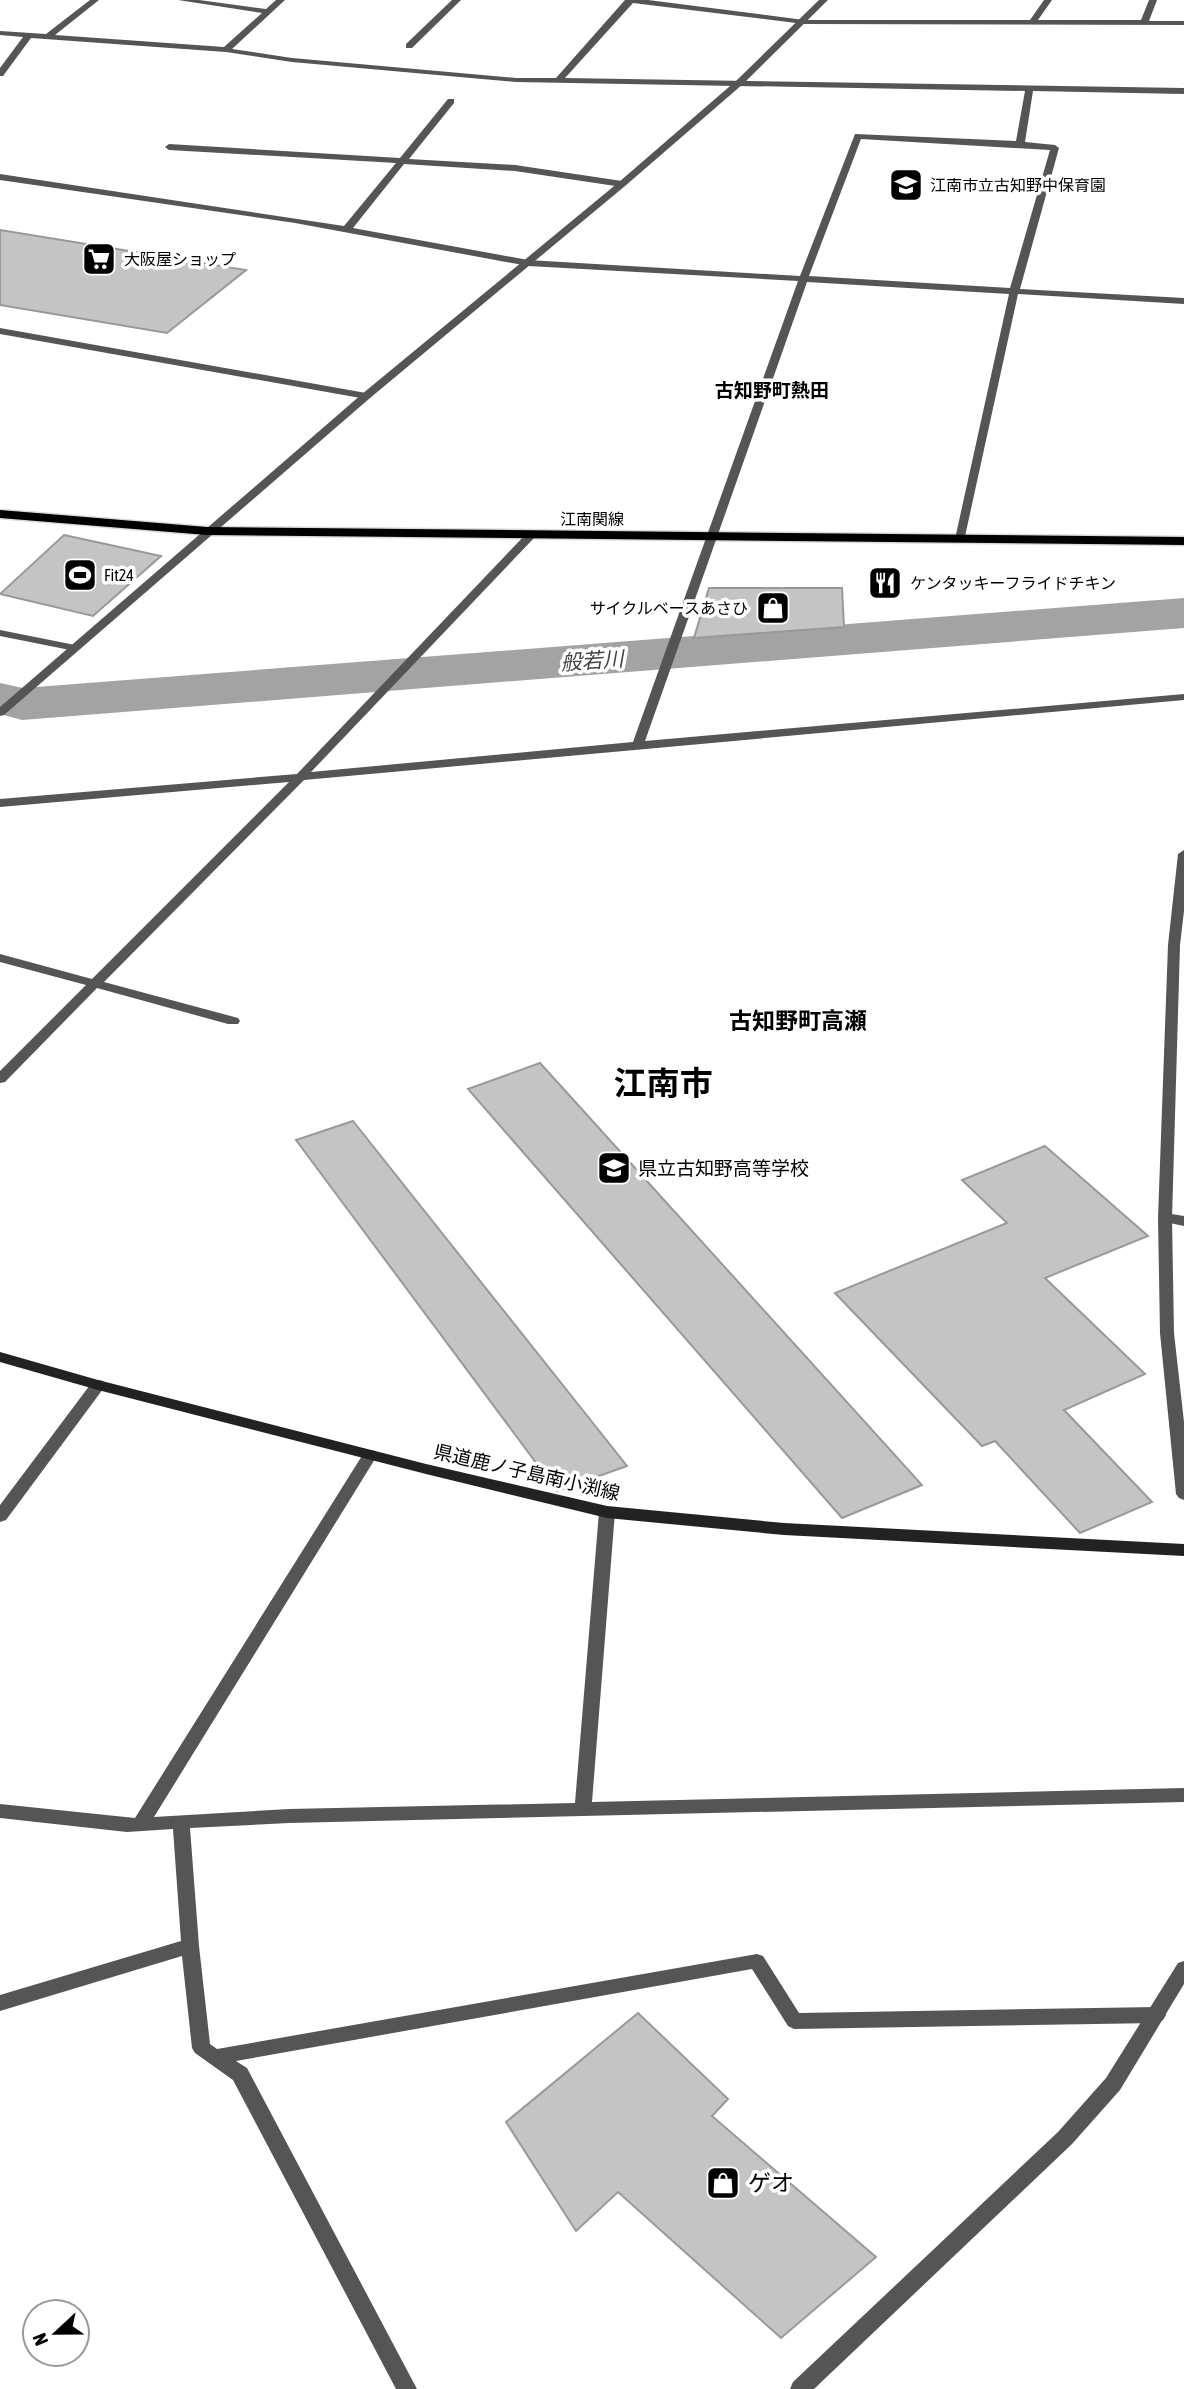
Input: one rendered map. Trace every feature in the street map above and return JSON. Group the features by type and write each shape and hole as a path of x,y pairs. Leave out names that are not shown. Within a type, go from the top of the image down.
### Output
{"main road":[{"name":"江南関線","path":"0,514 208,531 1184,541"},
{"name":"県道鹿ノ子島南小渕線","path":"0,1357 370,1455 607,1512 784,1529 1184,1550"}],"street":[{"path":"48,36 95,0"},
{"path":"182,0 268,12"},
{"path":"226,50 281,0"},
{"path":"409,46 457,0"},
{"path":"559,80 630,0 804,22 1184,23"},
{"path":"0,713 366,396 528,263 740,82 824,0"},
{"path":"1032,23 1048,0"},
{"path":"1144,23 1153,0"},
{"path":"0,33 226,50 305,61 516,80 1184,91"},
{"path":"0,74 29,35"},
{"path":"1020,144 1030,87"},
{"path":"347,229 451,102"},
{"path":"638,745 803,280 858,136 1055,148 1014,292 960,539"},
{"path":"169,147 515,168 622,184"},
{"path":"0,177 347,229 528,263 1184,301"},
{"path":"0,331 366,396"},
{"path":"0,344 11,333"},
{"path":"0,1079 299,778 530,536"},
{"path":"0,633 75,648"},
{"path":"0,803 299,778 923,718 1184,697"},
{"path":"1184,854 1165,1219 1184,1494"},
{"path":"0,958 233,1021"},
{"path":"1165,1219 1184,1221"},
{"path":"0,1516 98,1385"},
{"path":"140,1824 370,1455"},
{"path":"583,1810 607,1512"},
{"path":"0,1811 127,1825 289,1816 1184,1795"},
{"path":"181,1822 201,2048 240,2074 407,2389"},
{"path":"0,2003 190,1946"},
{"path":"215,2057 757,1961 794,2021 1157,2015"},
{"path":"800,2389 1065,2138 1113,2084 1184,1968"}],"building":[{"path":"0,230 246,270 167,333 0,305"},
{"name":"Fit24","path":"64,535 161,556 93,616 0,594"},
{"name":"サイクルベースあさひ","path":"709,588 842,588 844,627 694,638"},
{"path":"540,1063 922,1485 842,1518 468,1089"},
{"path":"353,1121 627,1466 557,1491 296,1140"},
{"path":"1045,1146 1148,1236 1045,1278 1145,1374 1064,1410 1152,1502 1080,1533 995,1441 982,1446 835,1293 1007,1223 962,1180"},
{"path":"638,2013 728,2099 712,2116 876,2257 781,2338 618,2192 576,2231 506,2122"}],"waterway":[{"name":"般若川","path":"0,698 22,704 1184,613"}],"place":[{"name":"江南市立古知野中保育園","path":"906,185"},
{"name":"大阪屋ショップ","path":"99,259"},
{"name":"Fit24","path":"80,575"},
{"name":"ケンタッキーフライドチキン","path":"885,583"},
{"name":"サイクルベースあさひ","path":"773,608"},
{"name":"県立古知野高等学校","path":"614,1168"},
{"name":"ゲオ","path":"723,2183"}],"district":[{"name":"古知野町熱田","path":"772,390"},
{"name":"古知野町高瀬","path":"798,1021"},
{"name":"江南市","path":"663,1083"}]}
